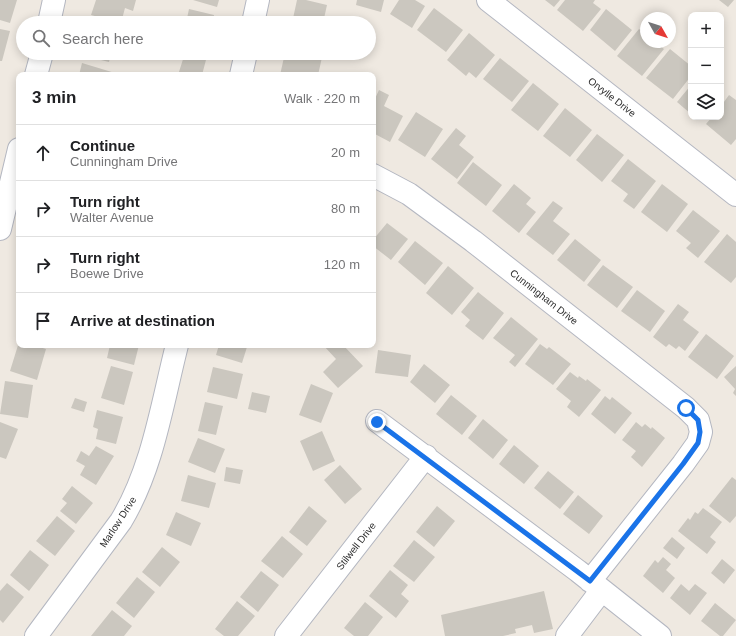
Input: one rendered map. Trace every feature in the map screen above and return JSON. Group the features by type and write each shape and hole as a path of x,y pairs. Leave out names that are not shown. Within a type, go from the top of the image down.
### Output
{"street":[{"path":"51,16 54,0"},
{"path":"255,16 258,0"},
{"name":"Orvylle Drive","path":"488,0 736,195"},
{"path":"37,72 40,60"},
{"path":"242,72 244,60"},
{"path":"0,230 16,162"},
{"name":"Cunningham Drive","path":"376,177 409,194 473,241 686,408 698,420 700,432 698,443 596,586"},
{"name":"Marlow Drive","path":"36,636 121,521 133,502 143,478 154,441 176,348"},
{"path":"377,422 426,456 660,636"},
{"name":"Stilwell Drive","path":"286,636 426,456"},
{"path":"567,636 596,586"}],"building":[{"path":"0,0 17,0 10,23 0,20"},
{"path":"96,0 136,0 133,11 125,8 123,16 91,15"},
{"path":"193,0 219,0 217,7"},
{"path":"297,0 306,0 327,5 325,16 294,16"},
{"path":"357,0 384,0 381,12 356,5"},
{"path":"399,0 415,0 425,6 412,28 390,14"},
{"path":"545,0 560,0 554,7"},
{"path":"565,0 595,0 593,3 601,9 583,31 557,10"},
{"path":"719,0 734,0 728,7"},
{"path":"434,8 463,30 446,52 417,30"},
{"path":"189,9 214,15 214,16 188,16"},
{"path":"606,9 632,30 615,51 590,30"},
{"path":"0,29 10,31 2,61 0,61"},
{"path":"639,29 640,48 664,49 642,76 617,56"},
{"path":"469,33 495,55 476,78 469,72 466,76 447,60"},
{"path":"670,49 688,64 688,80 673,99 646,78"},
{"path":"500,58 529,81 512,102 483,79"},
{"path":"183,60 206,60 203,72 179,72"},
{"path":"283,60 321,60 319,72 281,72"},
{"path":"82,63 112,72 80,72"},
{"path":"533,83 559,104 538,131 511,110"},
{"path":"688,89 688,111 677,102"},
{"path":"379,90 389,95 384,106 403,116 390,142 376,135 376,96"},
{"path":"729,95 736,100 736,139 731,145 706,124 709,120 724,120 724,102"},
{"path":"565,108 592,130 570,157 543,136"},
{"path":"416,112 443,129 425,157 398,140"},
{"path":"456,128 466,136 459,145 474,157 457,179 431,159"},
{"path":"597,134 624,155 602,182 576,160"},
{"path":"628,159 656,181 634,209 623,201 628,194 611,181"},
{"path":"473,162 502,185 486,206 457,183"},
{"path":"514,184 531,198 526,204 536,212 519,233 492,211"},
{"path":"662,184 688,204 667,232 641,212"},
{"path":"553,201 563,208 553,221 570,234 553,255 526,234"},
{"path":"693,210 720,231 698,258 686,248 691,243 676,231"},
{"path":"387,223 408,239 391,260 376,248 376,236"},
{"path":"727,234 736,242 736,277 731,283 704,262"},
{"path":"575,239 601,260 584,282 557,260"},
{"path":"415,241 443,263 425,285 398,262"},
{"path":"603,265 633,287 617,308 587,285"},
{"path":"448,266 474,288 452,315 426,293"},
{"path":"637,290 665,311 650,332 621,311"},
{"path":"478,292 504,313 483,340 465,326 470,320 461,312"},
{"path":"678,304 689,312 683,320 699,332 685,351 679,346 676,349 669,344 666,347 653,337"},
{"path":"511,317 538,339 515,367 509,362 515,355 493,338"},
{"path":"706,334 734,356 717,379 688,357"},
{"path":"540,344 547,349 549,347 571,364 553,385 525,364"},
{"path":"17,348 46,349 37,380 10,371"},
{"path":"109,348 138,348 134,365 107,358"},
{"path":"218,348 247,348 242,363 216,355"},
{"path":"326,348 346,348 363,366 338,388 323,372 336,359"},
{"path":"378,350 411,355 408,377 375,373"},
{"path":"424,364 450,385 435,403 410,382"},
{"path":"111,366 133,372 124,405 101,398"},
{"path":"736,366 736,396 733,393 735,389 724,377"},
{"path":"213,367 243,374 237,399 207,392"},
{"path":"570,372 578,378 579,376 586,381 587,379 601,390 579,417 567,407 571,401 556,389"},
{"path":"5,381 33,385 28,418 0,414"},
{"path":"311,384 333,393 321,423 299,415"},
{"path":"252,392 270,396 266,413 248,409"},
{"path":"451,395 477,416 462,435 436,414"},
{"path":"605,396 610,400 612,397 632,413 615,434 591,414"},
{"path":"75,398 87,402 84,412 71,408"},
{"path":"205,402 223,406 216,435 198,431"},
{"path":"97,410 123,417 116,444 96,439 98,429 93,427"},
{"path":"483,419 508,440 493,459 468,438"},
{"path":"0,422 18,429 6,459 0,457"},
{"path":"636,422 642,427 645,424 651,429 652,427 665,438 642,467 631,457 636,451 622,440"},
{"path":"322,431 335,461 313,471 300,441"},
{"path":"198,438 225,449 215,473 188,462"},
{"path":"514,445 539,466 524,484 499,464"},
{"path":"96,446 114,456 96,485 80,475 85,466 76,461 81,451 89,456"},
{"path":"340,465 362,489 345,504 324,480"},
{"path":"226,467 243,470 240,484 224,481"},
{"path":"548,471 574,492 560,509 534,488"},
{"path":"188,475 216,483 209,508 181,501"},
{"path":"732,477 736,480 736,516 730,523 709,506"},
{"path":"72,486 93,503 76,524 60,511 67,503 62,499"},
{"path":"578,495 603,516 589,534 563,514"},
{"path":"309,506 327,521 307,546 289,532"},
{"path":"437,506 455,521 434,547 416,532"},
{"path":"703,508 722,522 710,537 716,542 707,554 678,531 688,518 690,520 695,512 698,514"},
{"path":"176,512 201,523 191,546 166,535"},
{"path":"57,516 75,531 55,556 36,541"},
{"path":"282,536 303,554 283,578 261,561"},
{"path":"672,537 685,548 677,559 663,548"},
{"path":"414,540 435,557 414,582 393,566"},
{"path":"162,547 180,562 160,587 142,572"},
{"path":"30,550 49,565 29,591 10,575"},
{"path":"663,557 671,564 666,570 675,578 663,593 643,576 655,560 658,563"},
{"path":"722,559 735,570 724,584 711,573"},
{"path":"390,570 408,585 401,594 409,601 396,618 369,596"},
{"path":"261,571 279,585 258,612 240,597"},
{"path":"137,577 155,592 134,618 116,603"},
{"path":"7,583 24,597 3,623 0,620 0,591"},
{"path":"681,584 689,591 695,584 707,593 690,615 670,598"},
{"path":"544,591 553,629 534,633 532,625 515,629 516,633 503,636 445,636 441,615"},
{"path":"237,601 255,616 238,636 224,636 215,629"},
{"path":"365,602 383,617 368,636 354,636 344,628"},
{"path":"715,603 736,620 723,636 720,636 701,621"},
{"path":"112,610 132,626 124,636 91,636"}],"route":[{"path":"377,422 426,456 590,581 698,443 700,432 698,420 686,408"}]}
